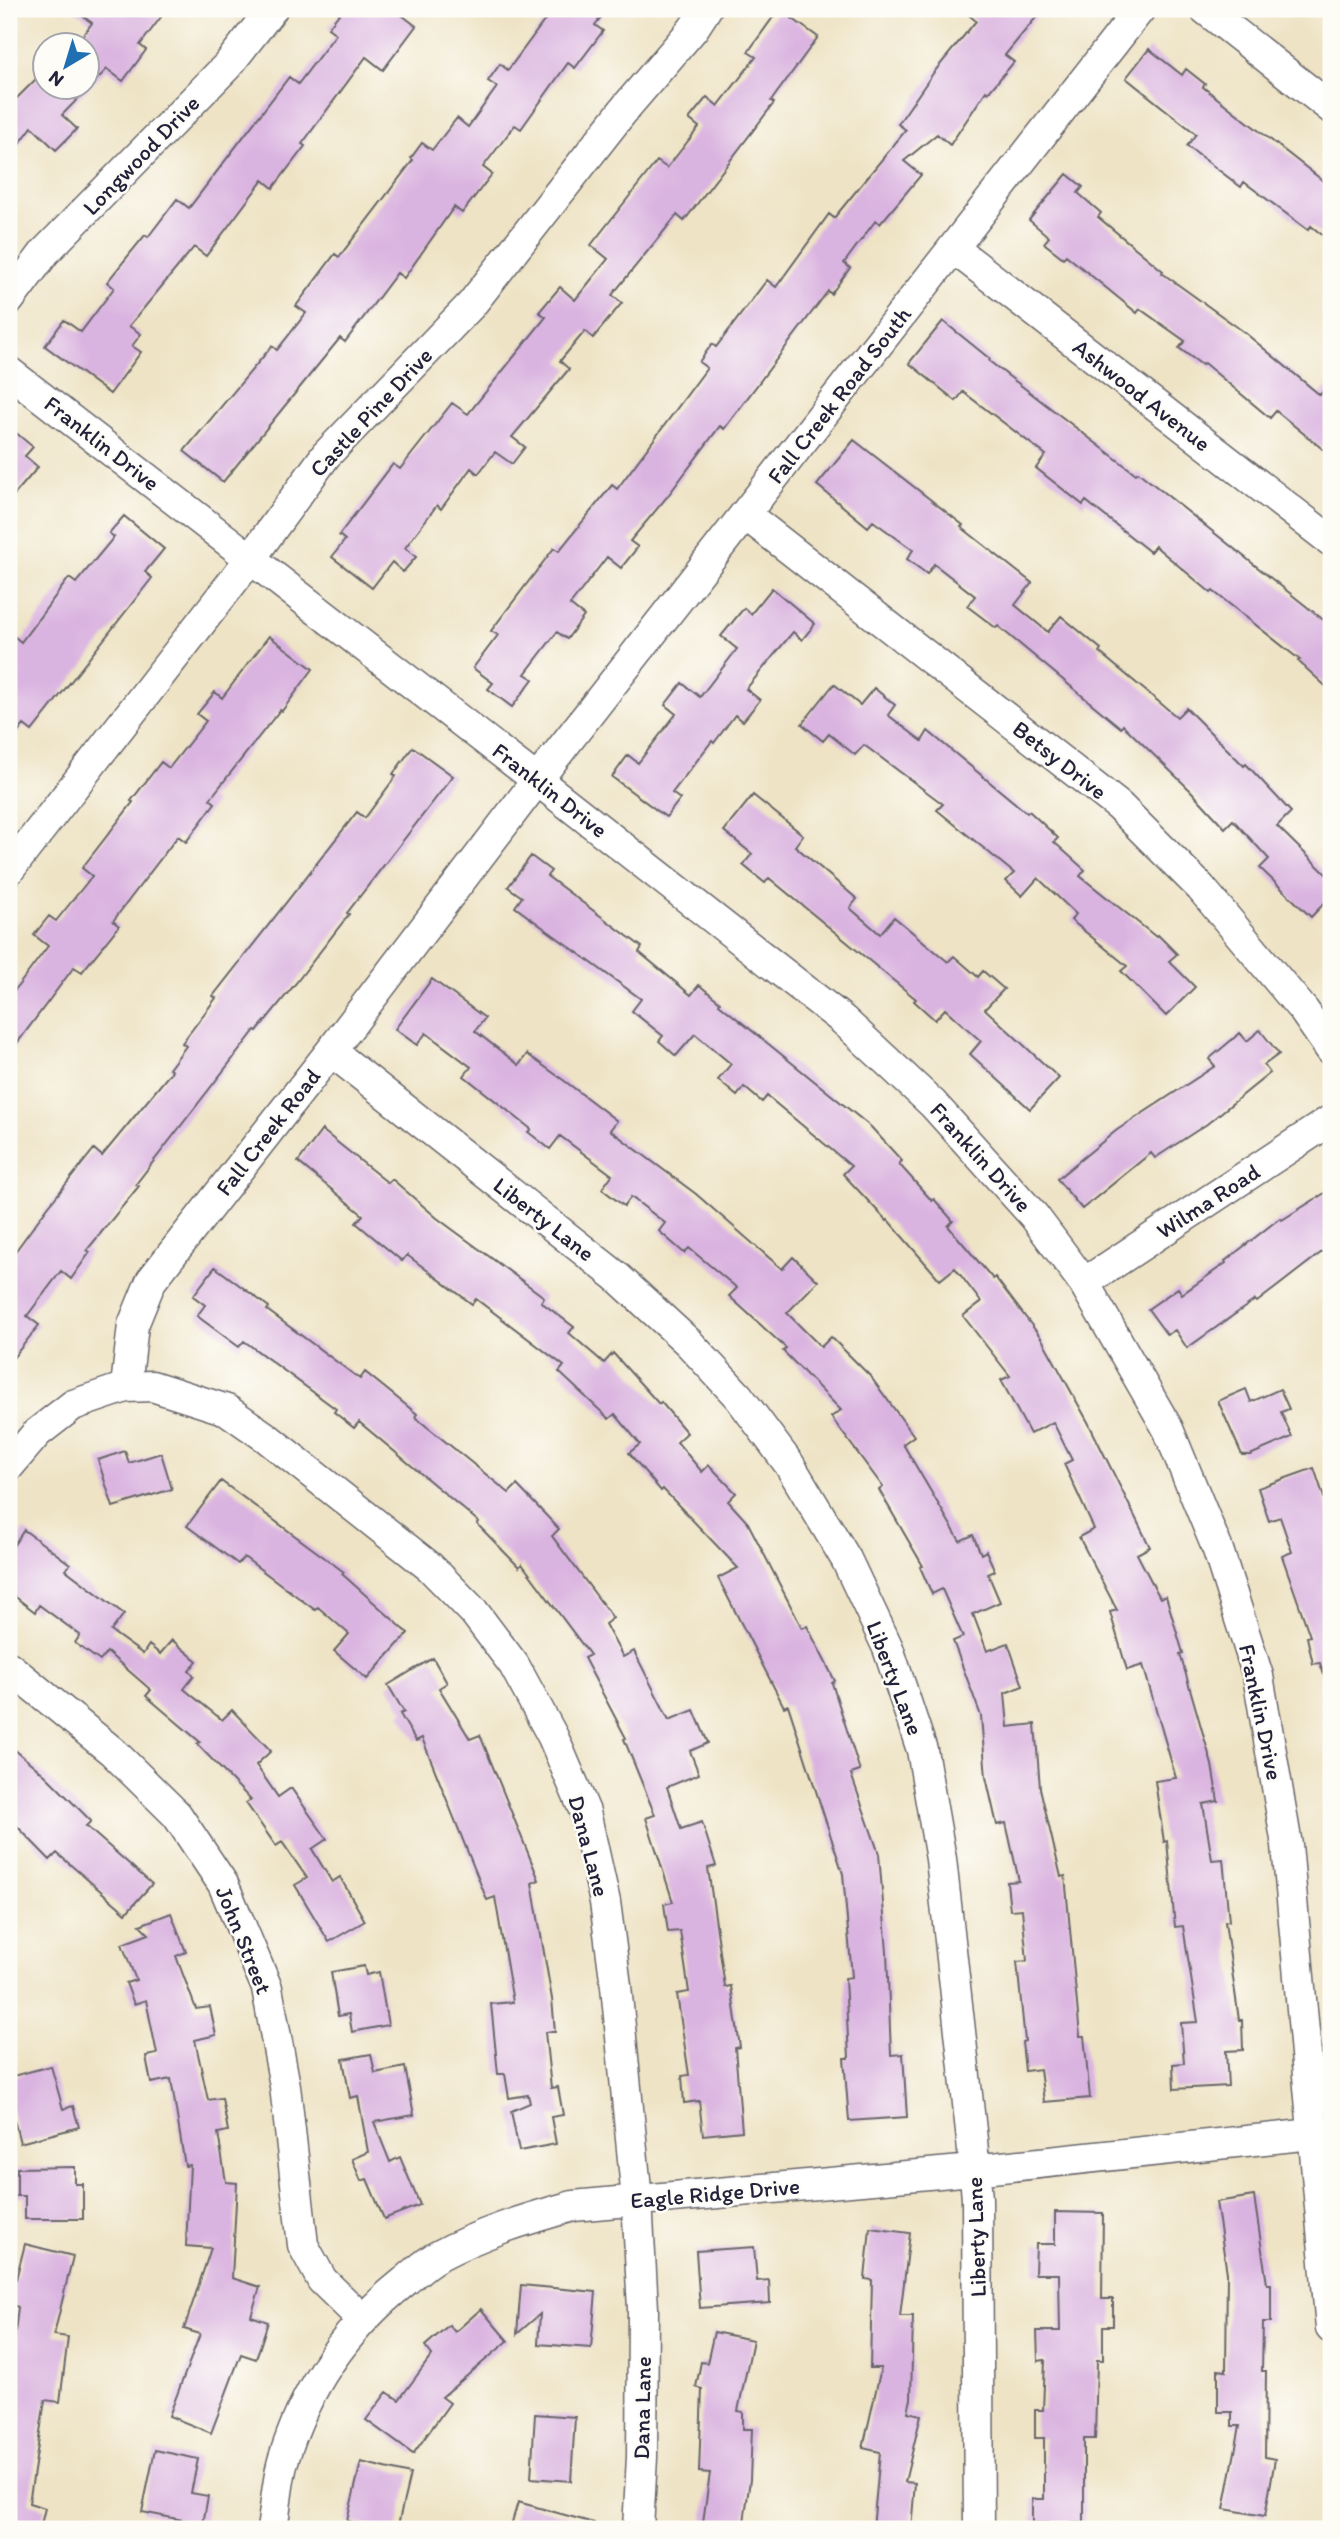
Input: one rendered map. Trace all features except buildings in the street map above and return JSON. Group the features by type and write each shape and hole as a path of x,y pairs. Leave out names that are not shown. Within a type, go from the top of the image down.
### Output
{"street":[{"name":"Longwood Drive","path":"9,300 45,252 228,65 272,9"},
{"name":"Fall Creek Road South","path":"537,780 1140,9"},
{"path":"1205,9 1331,108"},
{"name":"Castle Pine Drive","path":"9,870 251,558 326,455 471,305 699,19"},
{"name":"Ashwood Avenue","path":"953,248 1331,541"},
{"name":"Franklin Drive","path":"9,372 843,1020 933,1104 1034,1216 1084,1283 1168,1429 1217,1550 1258,1676 1287,1844 1323,2133 1331,2328"},
{"name":"Betsy Drive","path":"746,515 1119,806 1201,888 1304,1011 1331,1050"},
{"name":"Fall Creek Road","path":"126,1387 132,1325 151,1281 331,1051 537,780"},
{"name":"Liberty Lane","path":"331,1051 616,1276 689,1343 739,1397 789,1464 846,1559 888,1648 922,1750 942,1860 976,2199 979,2529"},
{"name":"Wilma Road","path":"1084,1283 1331,1120"},
{"path":"9,1466 37,1433 73,1405 126,1387"},
{"name":"Dana Lane","path":"126,1387 152,1387 227,1410 267,1438 430,1567 474,1612 514,1665 553,1737 585,1812 605,1902 611,1950 637,2200 643,2309 642,2457 638,2529"},
{"name":"John Street","path":"9,1667 113,1752 177,1815 223,1884 267,1988 285,2086 303,2245 322,2280 362,2319"},
{"name":"Eagle Ridge Drive","path":"272,2529 282,2464 295,2427 336,2350 362,2319 436,2257 513,2222 573,2206 974,2170 1323,2133"}]}
